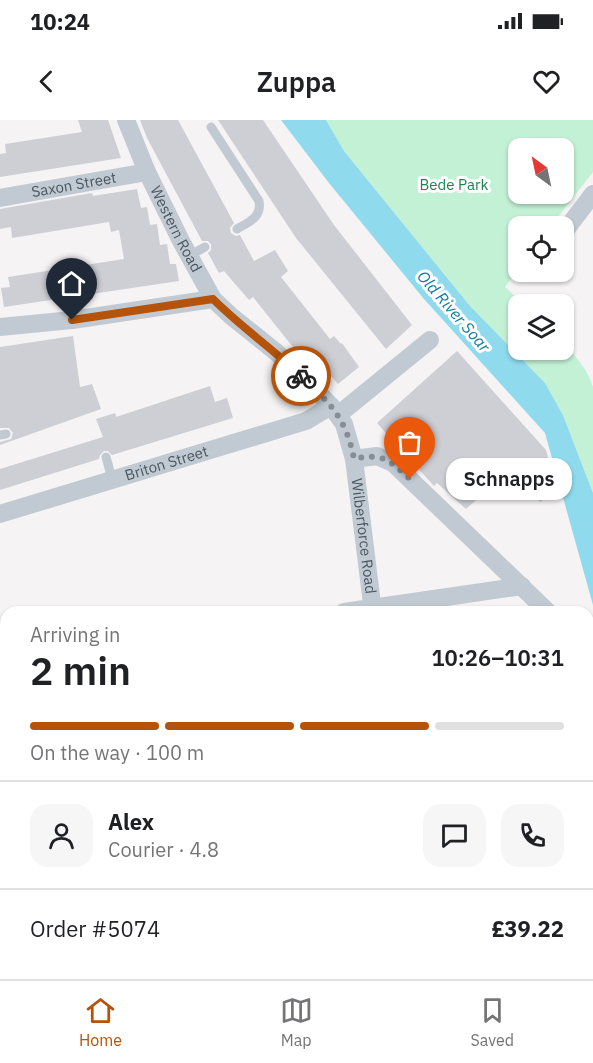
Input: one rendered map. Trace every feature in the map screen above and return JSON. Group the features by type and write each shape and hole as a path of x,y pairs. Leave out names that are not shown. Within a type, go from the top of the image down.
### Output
{"street":[{"name":"Western Road","path":"126,120 147,172 197,251 213,299 276,352 334,410 350,439 354,459"},
{"name":"Saxon Street","path":"0,198 147,172"},
{"path":"574,219 593,194"},
{"path":"0,327 72,320 213,299"},
{"name":"Briton Street","path":"6,512 306,421 334,410 430,340"},
{"path":"354,459 377,456 393,463 542,606"},
{"name":"Wilberforce Road","path":"354,459 372,606"},
{"path":"397,606 522,586"}],"lane":[{"path":"212,127 259,201 260,206 255,218 237,229"},
{"path":"106,457 112,479"}],"green space":[{"name":"Bede Park","path":"326,120 593,120 593,172 574,196 574,138 508,138 508,204 568,204 559,216 508,216 509,282 505,287 513,294 508,294 508,345 470,306 344,151"},
{"name":"Bede Park","path":"574,354 591,381 593,387 593,493 563,415 545,383 523,360 574,360"}],"water":[{"name":"Old River Soar","path":"281,120 326,120 344,151 470,306 508,345 508,360 523,360 545,383 563,415 593,493 593,605 545,433 424,299 329,183"}],"building":[{"path":"78,120 108,120 121,158 0,177 0,154 6,153 5,144 82,132"},
{"path":"140,120 178,120 234,223 230,228 231,233 236,236 240,235 254,261 275,250 288,271 281,277 330,339 334,336 342,343 359,367 338,384 308,350 300,356 253,297 249,300 224,271 219,273 208,253 211,250 211,244 208,241 202,241 147,138"},
{"path":"218,120 263,120 334,225 412,325 386,349 296,238"},
{"path":"137,189 141,208 147,207 150,225 157,224 160,245 167,244 170,264 176,264 179,281 4,307 1,288 10,287 8,277 124,259 119,230 111,232 109,222 12,238 11,227 0,229 0,209 92,193 93,196"},
{"path":"73,336 80,387 92,384 101,409 0,445 0,442 11,439 13,433 9,428 0,428 0,347"},
{"path":"457,351 546,450 557,491 540,502 513,467 466,509 437,483 434,486 377,423"},
{"path":"210,386 215,402 227,398 233,418 112,455 104,451 99,459 0,490 0,469 103,437 96,419 115,413 116,417"}],"way so far":[{"path":"301,376 331,406 344,424 354,459 364,456 385,458 410,479"}],"place":[{"name":"Schnapps","path":"410,479"}],"route":[{"path":"72,320 213,299 301,376"}]}
